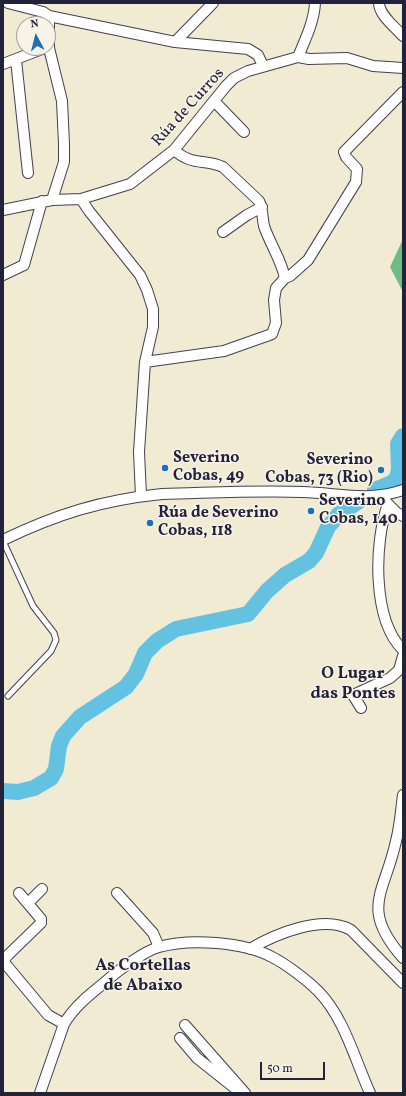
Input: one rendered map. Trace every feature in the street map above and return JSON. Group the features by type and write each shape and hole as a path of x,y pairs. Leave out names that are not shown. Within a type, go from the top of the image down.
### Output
{"street":[{"path":"8,3 46,10 175,42 248,49 258,55 263,66"},
{"path":"175,42 213,3"},
{"path":"298,57 312,19 315,3"},
{"path":"379,3 379,8 403,36"},
{"path":"3,64 25,56"},
{"path":"3,275 24,266 47,200 64,162 62,101 51,56"},
{"name":"Rúa de Curros","path":"3,210 47,200 82,199 130,184 174,150 234,78 248,71 298,57 309,59 347,58 373,66 403,68"},
{"path":"16,60 28,173"},
{"path":"145,362 224,351 272,334 276,323 274,294 278,284 290,276 308,260 354,187 358,178 357,169 344,155 346,150 403,92"},
{"path":"214,101 244,132"},
{"path":"174,150 190,161 223,167 259,201 262,207 264,225 281,262 285,278"},
{"path":"82,199 89,211 140,275 153,309 154,321 145,362 139,458 141,496"},
{"path":"223,232 246,215 262,207"},
{"path":"3,541 63,513 106,502 141,496 162,494 284,492 333,494 385,500 403,490"},
{"path":"385,500 397,513 403,516"},
{"path":"385,500 380,544 379,598 390,633 396,643 403,650"},
{"path":"361,708 353,695 390,678 399,670 403,656"},
{"path":"403,795 396,840 380,889 378,905 382,926 392,946 403,958"},
{"path":"28,903 42,889"},
{"path":"19,892 41,920 41,924 3,961 48,1015 64,1024"},
{"path":"117,893 153,932 159,947"},
{"path":"250,949 297,928 325,924 345,926 351,930 403,983"},
{"path":"40,1093 64,1024 70,1014 86,998 112,976 159,947 205,942 250,949 272,956 318,992 337,1017 370,1093"},
{"path":"185,1025 244,1093"},
{"path":"180,1038 197,1058 210,1070 244,1093"}],"lane":[{"path":"3,541 33,606 54,633 56,640 51,651 8,696"}],"green space":[{"path":"403,239 403,292 390,267"}],"waterway":[{"path":"375,490 392,483 397,478 399,469 398,444 403,436"},
{"path":"3,791 18,792 34,788 51,778 56,769 59,746 63,736 80,717 126,687 136,674 145,653 157,641 176,629 248,614 267,591 285,575 309,561 316,553 328,527 338,515 359,501"}],"place":[{"name":"Severino Cobas, 49","path":"165,468"},
{"name":"Severino Cobas, 73 (Rio)","path":"381,470"},
{"name":"Severino Cobas, 140","path":"311,511"},
{"name":"Rúa de Severino Cobas, 118","path":"150,523"}],"district":[{"name":"O Lugar das Pontes","path":"353,685"},
{"name":"As Cortellas de Abaixo","path":"143,977"}]}
